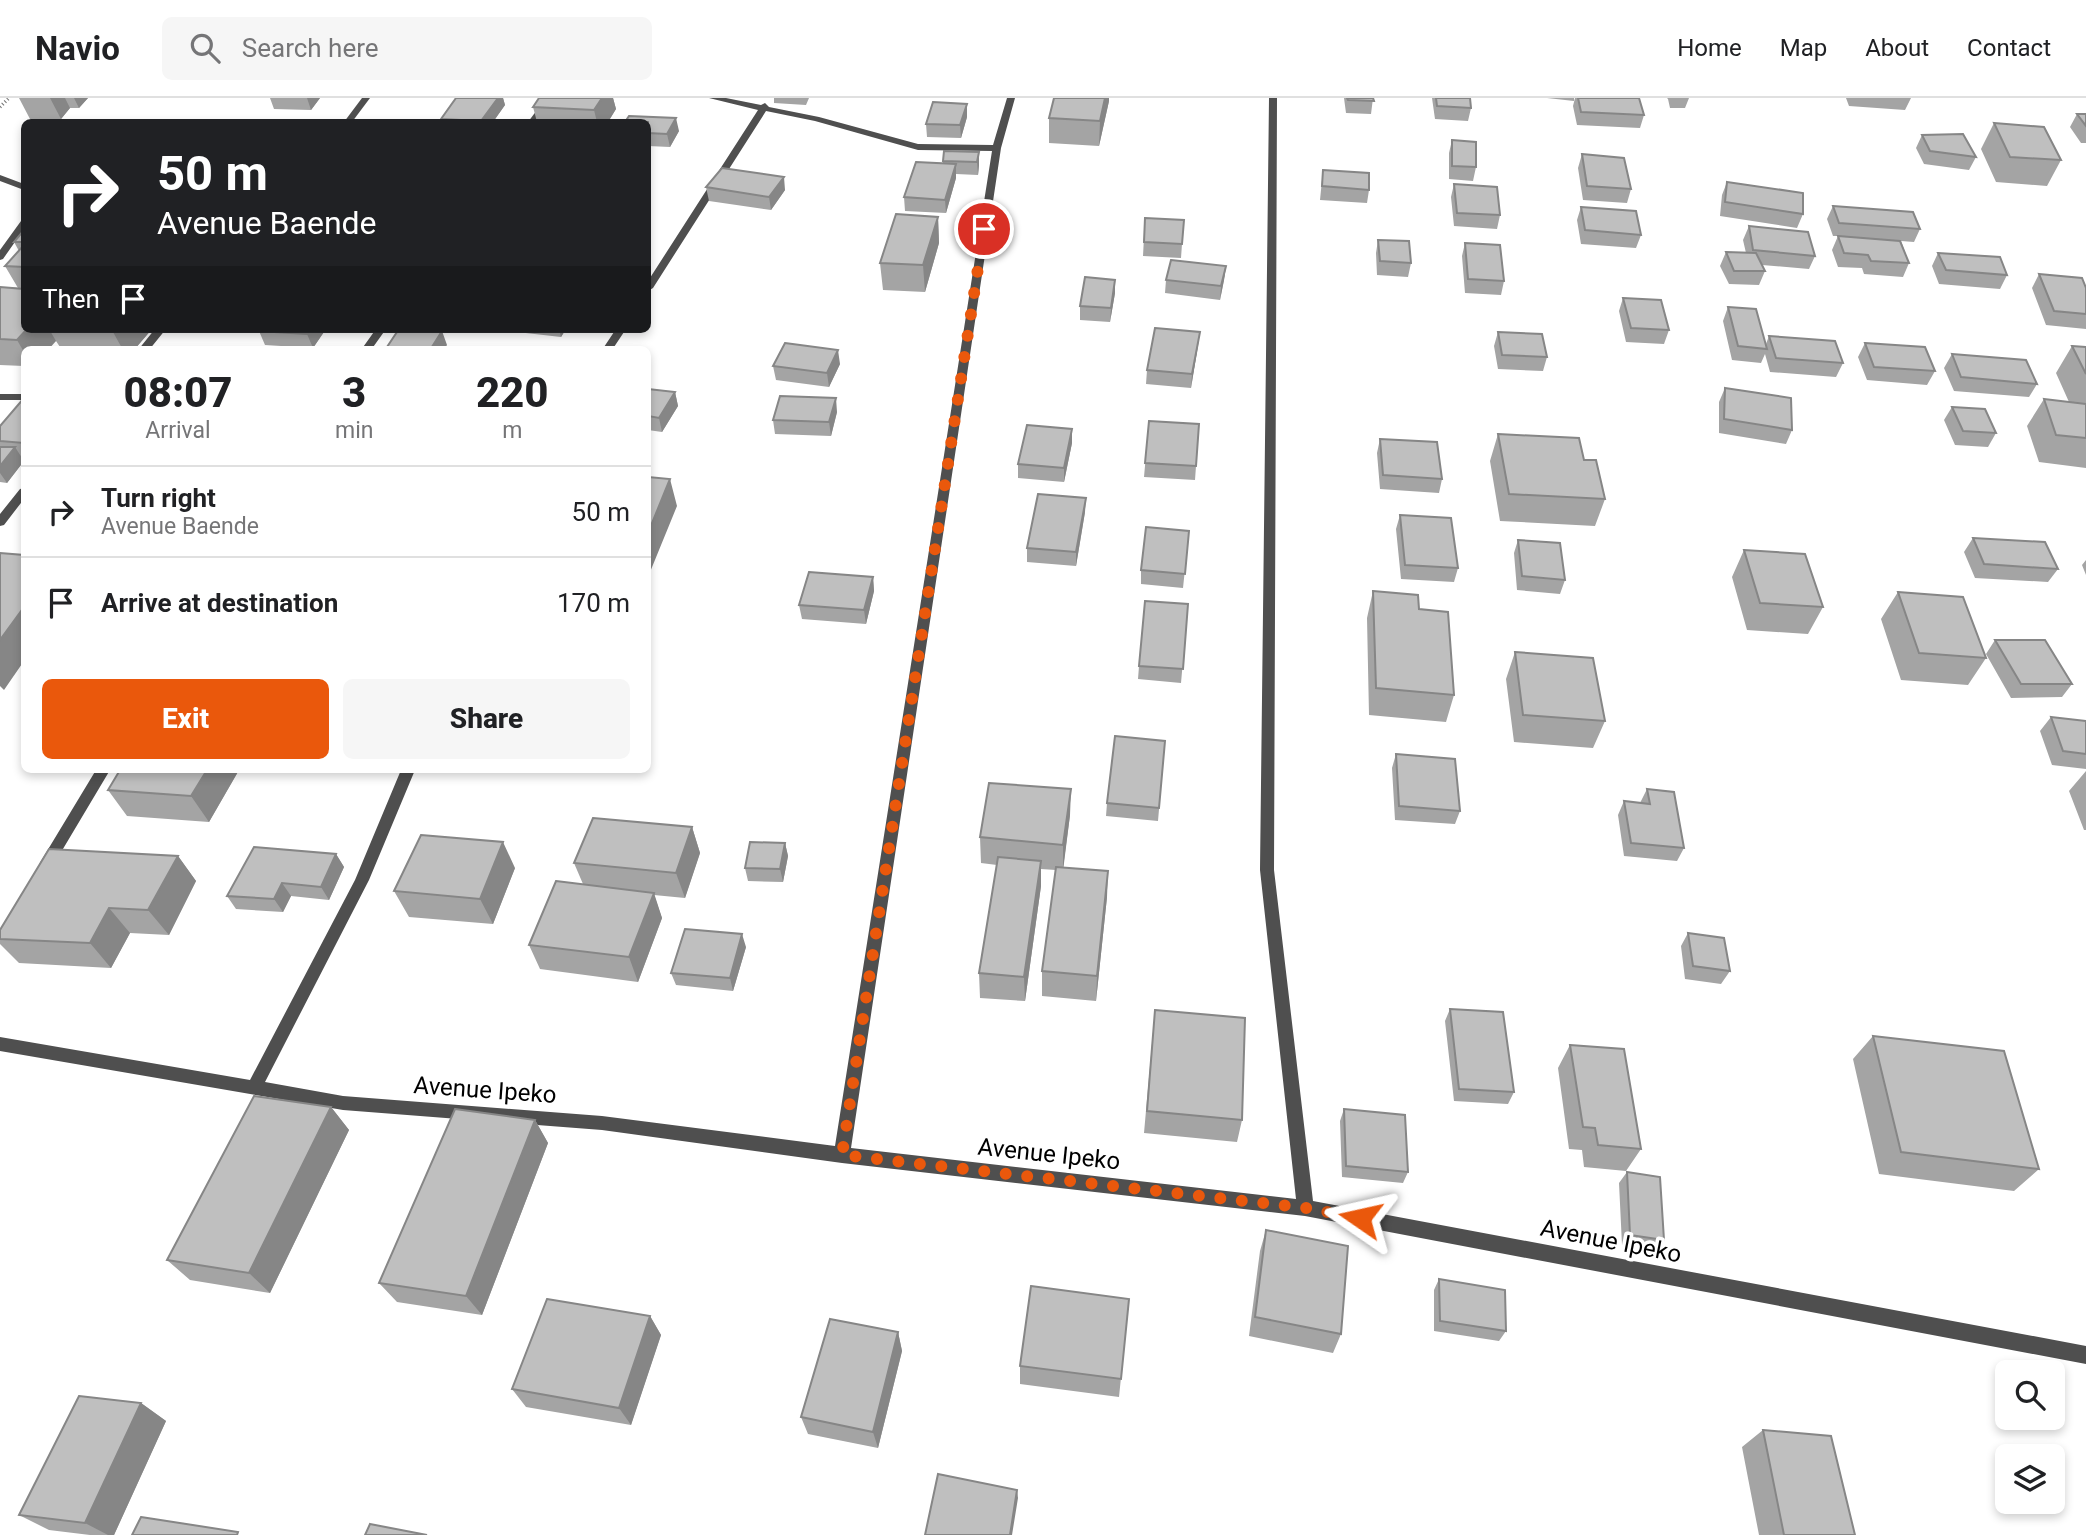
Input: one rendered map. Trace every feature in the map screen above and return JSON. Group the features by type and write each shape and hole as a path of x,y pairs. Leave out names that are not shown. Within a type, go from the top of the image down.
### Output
{"street":[{"path":"350,119 366,98"},
{"path":"534,119 550,98"},
{"path":"713,98 765,106 918,147 997,148"},
{"path":"842,1155 997,148 1011,98"},
{"path":"1273,98 1267,870 1306,1208"},
{"path":"651,283 765,106"},
{"path":"0,178 21,186"},
{"path":"0,257 21,227"},
{"path":"0,397 21,397"},
{"path":"0,522 21,496"},
{"path":"41,874 101,773"},
{"path":"254,1088 362,880 407,773"},
{"name":"Avenue Ipeko","path":"0,1044 343,1103 602,1123 842,1155 1306,1208 2086,1355"}],"path":[{"path":"0,107 9,98"}],"building":[{"path":"456,98 498,98 482,119 441,119"},
{"path":"539,98 602,98 594,110 533,107"},
{"path":"1054,98 1105,98 1100,121 1049,118"},
{"path":"1347,98 1373,98 1374,101 1348,100"},
{"path":"1436,98 1470,98 1471,108 1437,106"},
{"path":"1578,98 1639,98 1644,115 1581,112"},
{"path":"933,102 967,104 960,125 926,124"},
{"path":"2077,114 2086,114 2086,126"},
{"path":"629,116 676,118 667,134 651,133 651,119 627,119"},
{"path":"1994,123 2044,127 2061,160 2010,157"},
{"path":"1963,134 1976,157 1930,151 1922,135"},
{"path":"1452,140 1476,142 1476,167 1452,166"},
{"path":"944,151 979,152 977,162 943,161"},
{"path":"1582,154 1624,158 1631,189 1587,186"},
{"path":"916,162 956,164 945,200 904,197"},
{"path":"722,168 784,177 769,197 706,187"},
{"path":"1323,170 1369,173 1369,190 1322,186"},
{"path":"1727,182 1803,193 1803,214 1725,202"},
{"path":"1454,184 1497,187 1500,215 1457,213"},
{"path":"1833,206 1913,212 1920,229 1839,223"},
{"path":"1581,207 1636,211 1641,235 1585,230"},
{"path":"896,214 938,217 923,265 880,263"},
{"path":"1145,218 1184,220 1182,244 1144,242"},
{"path":"1749,226 1808,232 1815,256 1753,250"},
{"path":"1838,236 1900,241 1909,263 1871,261 1868,255 1844,253"},
{"path":"1378,240 1409,241 1411,263 1380,261"},
{"path":"1465,243 1500,245 1504,281 1468,279"},
{"path":"21,248 21,267 5,266"},
{"path":"1726,252 1756,253 1765,271 1734,271"},
{"path":"1938,253 2000,257 2007,275 1946,270"},
{"path":"1171,260 1226,266 1221,286 1166,280"},
{"path":"2039,274 2082,278 2086,288 2086,314 2054,311"},
{"path":"1085,277 1115,280 1111,308 1080,306"},
{"path":"0,287 21,289 21,333 23,333 17,340 0,339"},
{"path":"1623,298 1661,300 1669,330 1631,328"},
{"path":"1728,307 1756,309 1767,349 1738,346"},
{"path":"1155,328 1200,332 1192,374 1147,370"},
{"path":"1498,332 1542,334 1547,357 1502,355"},
{"path":"396,333 441,333 433,346 388,346"},
{"path":"1769,336 1835,341 1843,363 1776,358"},
{"path":"785,343 838,350 827,373 773,366"},
{"path":"1865,343 1925,347 1935,371 1874,367"},
{"path":"2072,346 2086,347 2086,374"},
{"path":"1952,354 2026,360 2037,384 1961,377"},
{"path":"1725,388 1791,398 1792,430 1724,419"},
{"path":"651,389 675,392 659,418 651,417"},
{"path":"780,396 836,398 829,422 773,420"},
{"path":"2044,399 2086,404 2086,438 2056,435"},
{"path":"21,402 21,443 0,441 0,426"},
{"path":"1952,407 1985,409 1996,433 1963,431"},
{"path":"1149,421 1199,424 1196,466 1145,463"},
{"path":"1027,425 1072,429 1064,468 1018,464"},
{"path":"1498,434 1579,438 1584,460 1596,460 1605,499 1509,494"},
{"path":"1380,439 1437,442 1442,479 1383,475"},
{"path":"0,447 15,447 0,466"},
{"path":"651,477 670,479 651,526"},
{"path":"1038,494 1086,498 1076,552 1027,548"},
{"path":"1400,515 1451,518 1458,568 1405,565"},
{"path":"1146,527 1189,531 1185,574 1141,570"},
{"path":"1973,538 2045,542 2058,569 1984,564"},
{"path":"1518,540 1560,543 1565,580 1522,576"},
{"path":"1744,550 1805,554 1823,607 1760,603"},
{"path":"0,553 21,555 21,611 0,640"},
{"path":"809,572 873,577 864,610 799,605"},
{"path":"1373,591 1418,595 1419,609 1448,612 1454,695 1376,688"},
{"path":"1898,592 1963,597 1986,658 1919,653"},
{"path":"1145,601 1188,604 1183,669 1139,666"},
{"path":"1995,640 2045,640 2072,684 2021,684"},
{"path":"1515,652 1593,658 1605,721 1523,715"},
{"path":"2051,717 2086,721 2086,754 2063,751"},
{"path":"1115,736 1165,741 1159,808 1107,803"},
{"path":"1396,754 1455,759 1460,811 1399,806"},
{"path":"118,773 205,773 191,796 108,790"},
{"path":"989,783 1071,789 1063,845 980,837"},
{"path":"1647,789 1674,792 1684,848 1631,843 1624,801 1650,804"},
{"path":"593,818 692,827 676,873 574,863"},
{"path":"421,835 503,842 480,899 394,891"},
{"path":"750,842 785,843 780,869 745,868"},
{"path":"254,847 336,854 321,887 282,883 274,899 227,896"},
{"path":"49,849 178,856 148,910 109,908 90,943 0,939 0,930"},
{"path":"998,857 1041,861 1024,977 979,973"},
{"path":"1056,867 1108,871 1097,976 1042,971"},
{"path":"556,881 654,893 629,957 529,945"},
{"path":"685,929 742,934 730,978 671,973"},
{"path":"1688,933 1724,938 1730,971 1693,966"},
{"path":"1450,1009 1503,1012 1514,1092 1459,1089"},
{"path":"1155,1010 1245,1018 1242,1120 1147,1111"},
{"path":"1873,1036 2004,1051 2039,1169 1901,1152"},
{"path":"1570,1045 1624,1049 1641,1149 1598,1145 1595,1128 1583,1127"},
{"path":"254,1096 331,1107 249,1273 167,1260"},
{"path":"455,1109 535,1120 466,1296 379,1283"},
{"path":"1344,1109 1405,1115 1408,1172 1346,1166"},
{"path":"1627,1172 1660,1177 1664,1240 1630,1235"},
{"path":"1266,1230 1348,1246 1341,1334 1255,1317"},
{"path":"1439,1279 1505,1290 1506,1331 1440,1321"},
{"path":"1031,1286 1129,1299 1121,1379 1020,1366"},
{"path":"547,1299 650,1316 619,1408 512,1389"},
{"path":"830,1319 898,1332 873,1432 801,1417"},
{"path":"79,1396 141,1403 85,1523 19,1515"},
{"path":"1763,1430 1831,1436 1855,1535 1784,1535"},
{"path":"938,1474 1017,1490 1010,1535 925,1535"},
{"path":"141,1517 238,1532 237,1535 132,1535"},
{"path":"370,1524 427,1535 365,1535"}],"route":[{"path":"984,229 842,1155 1306,1208 1360,1218"}]}
